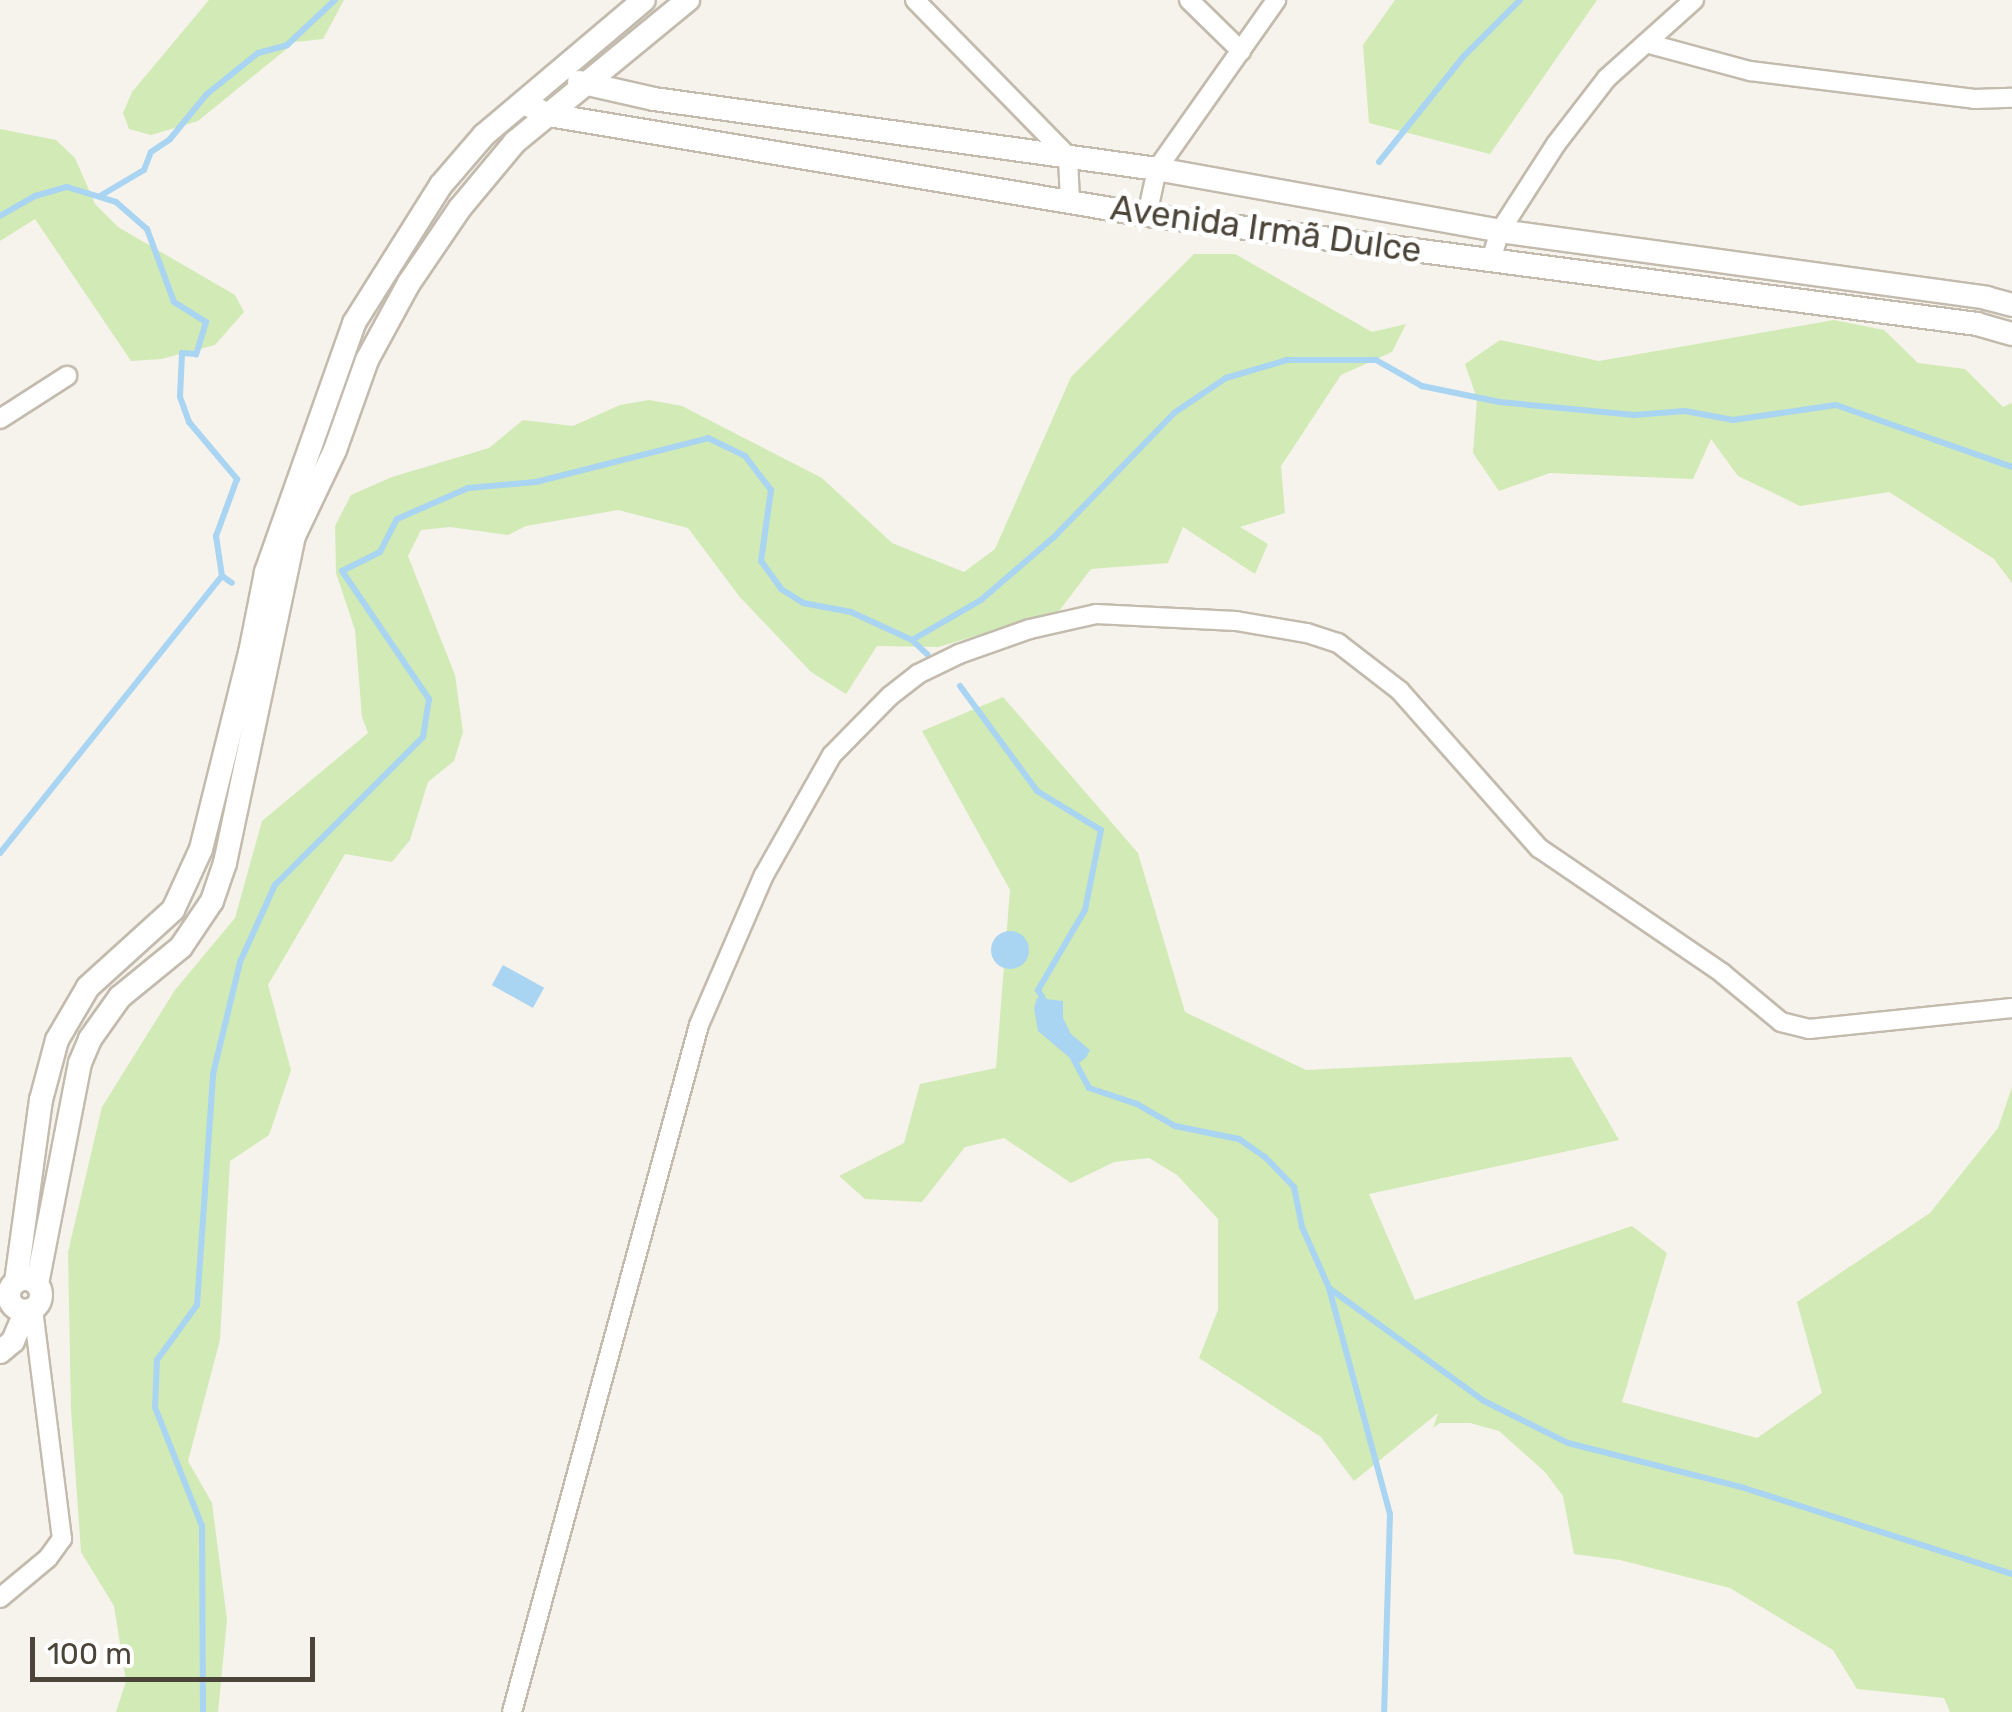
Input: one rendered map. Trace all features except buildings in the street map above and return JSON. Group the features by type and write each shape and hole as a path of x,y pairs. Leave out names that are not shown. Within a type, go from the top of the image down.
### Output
{"street":[{"path":"0,1352 13,1341 41,1100 57,1040 88,987 173,910 203,841 266,572 310,439 354,324 440,185 484,134 644,0"},
{"path":"0,1598 48,1558 62,1538 17,1294 80,1062 90,1039 120,997 198,928 212,901 228,845 294,536 335,450 368,360 409,283 494,167 549,115 688,0"},
{"path":"915,0 1068,156 1070,201"},
{"path":"1189,0 1240,51"},
{"path":"1147,214 1157,169 1276,0"},
{"path":"1491,260 1500,231 1566,131 1608,78 1694,0"},
{"path":"1646,43 1750,71 1974,100 2012,98"},
{"name":"Avenida Irmã Dulce","path":"559,73 588,86 1157,169 1500,231 2007,300"},
{"name":"Avenida Irmã Dulce","path":"524,103 549,115 1147,214 1988,327 2012,334"},
{"path":"1988,327 2007,300"},
{"path":"0,419 67,376"},
{"path":"310,439 335,450"},
{"path":"512,1712 699,1025 764,875 832,755 890,696 918,674 959,654 1030,628 1096,614 1236,621 1308,633 1338,644 1400,692 1539,848 1722,972 1781,1022 1809,1030 2012,1008"},
{"path":"203,841 228,845"}],"green space":[{"path":"209,0 344,0 323,39 295,42 198,121 151,135 129,129 123,113 132,92"},
{"path":"1395,0 1597,0 1490,154 1369,123 1363,45"},
{"path":"0,129 56,140 75,158 95,204 118,227 235,295 244,312 215,345 161,359 131,361 35,219 0,241"},
{"path":"1194,254 1235,254 1372,332 1406,324 1392,352 1341,375 1281,466 1285,513 1240,527 1268,544 1255,574 1183,527 1168,563 1091,569 1059,611 938,647 877,646 846,694 811,672 739,596 688,528 618,510 526,526 508,535 450,527 421,530 408,556 455,675 463,732 454,761 428,782 410,840 392,862 345,854 268,985 291,1070 269,1135 230,1161 220,1340 188,1461 212,1503 227,1620 218,1712 116,1712 126,1681 114,1606 81,1552 71,1410 68,1252 102,1107 175,990 235,918 262,821 368,733 362,717 355,630 336,573 335,526 351,495 392,477 489,448 523,420 573,426 620,405 649,400 682,406 822,478 892,543 964,572 995,549 1071,377"},
{"path":"1834,320 1884,330 1918,363 1965,369 2003,407 2012,403 2012,583 1994,559 1889,492 1800,506 1738,476 1711,439 1693,479 1550,473 1499,491 1473,453 1477,399 1465,364 1500,340 1599,361"},
{"path":"1003,697 1138,853 1185,1012 1306,1070 1571,1057 1619,1140 1369,1194 1415,1300 1632,1226 1667,1253 1622,1402 1757,1438 1822,1393 1797,1302 1930,1213 1998,1128 2012,1087 2012,1712 1950,1712 1944,1698 1857,1689 1833,1650 1730,1588 1620,1560 1574,1554 1563,1496 1545,1472 1499,1431 1470,1423 1440,1423 1433,1428 1438,1413 1354,1481 1321,1437 1199,1358 1218,1310 1218,1219 1177,1175 1149,1158 1114,1162 1071,1183 1004,1138 965,1147 922,1202 865,1199 839,1176 904,1143 920,1084 996,1068 1010,890 922,731"}],"water":[{"path":"1010,931 1024,936 1029,950 1024,964 1010,969 996,964 991,950 996,936"},
{"path":"503,965 544,988 533,1008 492,985"},
{"path":"1037,998 1063,1001 1063,1018 1071,1034 1090,1050 1086,1058 1077,1064 1038,1031 1034,1008"}],"waterway":[{"path":"100,196 144,170 151,152 170,139 207,94 258,53 287,45 335,0"},
{"path":"1379,162 1464,56 1520,0"},
{"path":"0,216 35,196 67,187 116,202 147,229 174,302 206,322 196,354 182,353 180,397 189,422 237,479 216,536 222,576 232,583"},
{"path":"912,640 981,600 1054,537 1174,413 1226,378 1287,360 1376,360 1422,386 1499,402 1634,415 1685,411 1733,420 1836,405 2012,467"},
{"path":"203,1712 202,1526 155,1407 157,1360 197,1305 213,1074 240,962 275,885 423,737 429,699 342,571 380,552 397,519 468,488 536,482 708,438 745,456 771,490 761,561 781,589 803,603 851,612 912,640 927,654"},
{"path":"0,853 222,576"},
{"path":"960,686 1037,791 1101,830 1085,910 1038,990 1045,1002"},
{"path":"1073,1058 1089,1088 1137,1104 1175,1126 1239,1139 1265,1157 1294,1187 1302,1227 1329,1288 1484,1401 1568,1443 1741,1487 2012,1574"},
{"path":"1329,1288 1390,1514 1384,1712"}]}
